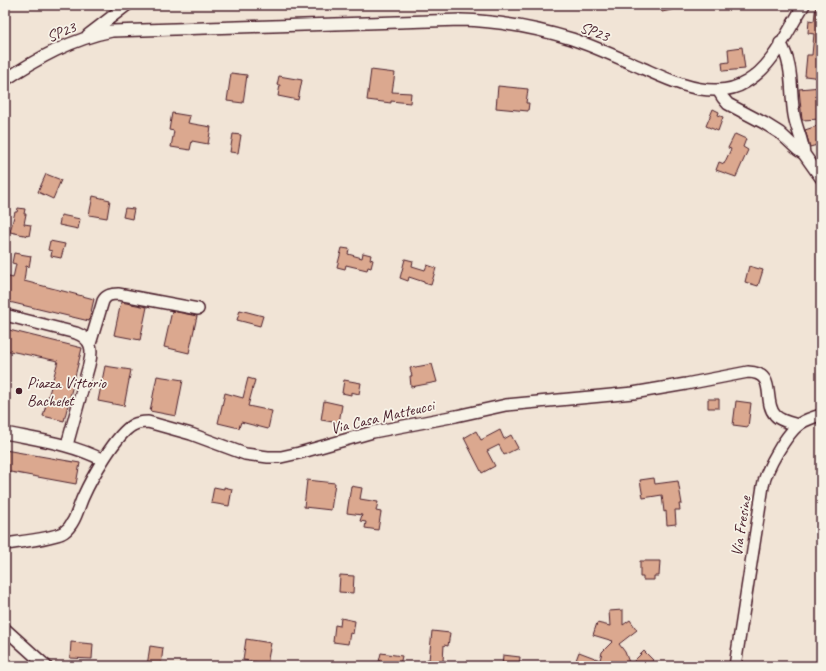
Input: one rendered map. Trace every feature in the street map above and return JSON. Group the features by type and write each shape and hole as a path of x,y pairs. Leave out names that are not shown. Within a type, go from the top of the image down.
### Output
{"street":[{"path":"83,39 127,5"},
{"name":"SP23","path":"5,80 40,58 62,47 105,33 127,30 440,20 491,21 524,27 570,39 601,50 678,83 699,88 718,90 740,86 752,78 765,65 804,5"},
{"path":"780,43 785,51 788,61 794,116 804,154"},
{"path":"718,90 728,104 773,128 804,154 821,178"},
{"path":"67,445 89,365 91,356 90,344 103,301 107,296 111,294 118,294 198,309"},
{"path":"5,315 76,333 85,337 90,344"},
{"name":"Via Casa Matteucci","path":"5,544 65,532 73,521 88,486 103,460 124,432 141,422 148,422 191,434 245,454 280,457 373,432 506,405 633,393 754,372 765,379 771,407 776,417 798,425"},
{"name":"Via Fresine","path":"735,666 765,478 771,462 798,425 808,419 821,415"},
{"path":"5,433 67,445 103,460"},
{"path":"5,629 46,666"}],"building":[{"path":"660,5 680,5 681,8 662,12"},
{"path":"816,5 821,5 821,78 805,76 807,55 812,55 814,34 808,33 809,20 814,21"},
{"path":"742,47 745,69 723,71 722,63 729,62 728,49"},
{"path":"371,70 395,73 392,92 411,93 410,103 391,101 391,103 367,100"},
{"path":"231,73 247,75 243,103 227,101"},
{"path":"279,76 302,80 298,100 278,96 280,85 277,85"},
{"path":"498,86 528,89 526,103 529,103 528,111 496,108"},
{"path":"821,87 821,119 802,120 799,89"},
{"path":"713,109 719,112 718,115 723,117 718,131 706,126"},
{"path":"172,113 190,116 188,123 211,127 208,144 192,141 190,150 171,147 174,131 169,130"},
{"path":"817,126 821,137 821,144 810,147 805,130"},
{"path":"233,134 241,135 238,153 230,152"},
{"path":"735,134 746,139 743,147 748,150 736,177 716,170 719,162 724,164 731,149 728,148"},
{"path":"46,174 61,180 53,199 38,192"},
{"path":"93,196 110,200 107,218 89,215"},
{"path":"18,208 25,209 24,214 26,214 24,224 31,225 29,236 10,232 15,212 17,212"},
{"path":"125,208 134,209 132,219 123,217"},
{"path":"61,215 80,219 78,229 59,225"},
{"path":"50,241 65,244 61,258 51,256 52,251 48,250"},
{"path":"342,248 349,249 348,254 362,258 363,253 371,255 370,259 373,260 371,268 368,267 367,270 346,265 345,269 337,267"},
{"path":"14,253 31,256 29,267 26,266 24,281 94,299 89,321 5,301 5,276 13,278 16,264 12,263"},
{"path":"405,259 413,261 412,266 425,270 427,265 436,268 431,285 409,277 408,281 400,278"},
{"path":"749,266 763,270 758,286 745,282"},
{"path":"121,302 147,307 140,340 114,335"},
{"path":"240,310 263,316 260,326 237,320"},
{"path":"172,311 197,316 189,353 164,347"},
{"path":"5,329 82,348 64,421 43,416 58,361 5,350"},
{"path":"432,364 437,382 411,387 410,376 412,376 410,368"},
{"path":"105,366 131,370 124,406 98,401"},
{"path":"157,376 183,380 176,416 150,411"},
{"path":"248,378 255,380 248,406 272,411 268,429 241,422 239,428 218,423 225,393 243,398"},
{"path":"344,380 361,383 359,394 351,392 351,395 342,393"},
{"path":"708,399 719,399 719,408 708,408"},
{"path":"324,401 342,405 339,423 321,420"},
{"path":"736,401 751,403 748,427 733,425"},
{"path":"500,430 504,439 511,435 518,448 504,455 499,445 487,451 495,466 482,473 464,438 476,431 481,440"},
{"path":"5,450 80,463 76,484 5,471"},
{"path":"654,478 655,484 678,481 682,504 679,504 680,510 675,510 676,524 667,525 666,511 664,512 662,495 643,498 640,480"},
{"path":"307,480 335,483 331,510 304,507"},
{"path":"351,486 362,488 360,499 378,502 376,511 381,512 378,530 365,528 366,522 360,521 362,515 347,513"},
{"path":"214,487 232,489 229,506 211,503"},
{"path":"640,561 660,561 659,576 654,576 654,580 643,580 643,577 640,577"},
{"path":"340,575 354,576 353,593 339,592"},
{"path":"623,610 623,625 630,620 637,630 619,644 625,652 630,665 644,651 653,660 647,666 582,666 575,663 579,652 600,660 602,652 613,641 593,635 597,623 610,626 609,611"},
{"path":"341,618 355,621 353,634 350,633 348,644 333,642 335,625 340,626"},
{"path":"432,631 450,633 448,646 444,645 443,661 446,661 445,666 426,666 427,659 429,660"},
{"path":"246,639 271,643 267,664 243,660"},
{"path":"71,642 93,644 92,659 70,658"},
{"path":"150,646 163,648 161,666 147,666"},
{"path":"381,653 402,656 400,665 378,666"},
{"path":"503,655 520,657 519,666 502,666"}],"place":[{"name":"Piazza Vittorio Bachelet","path":"19,391"}]}
